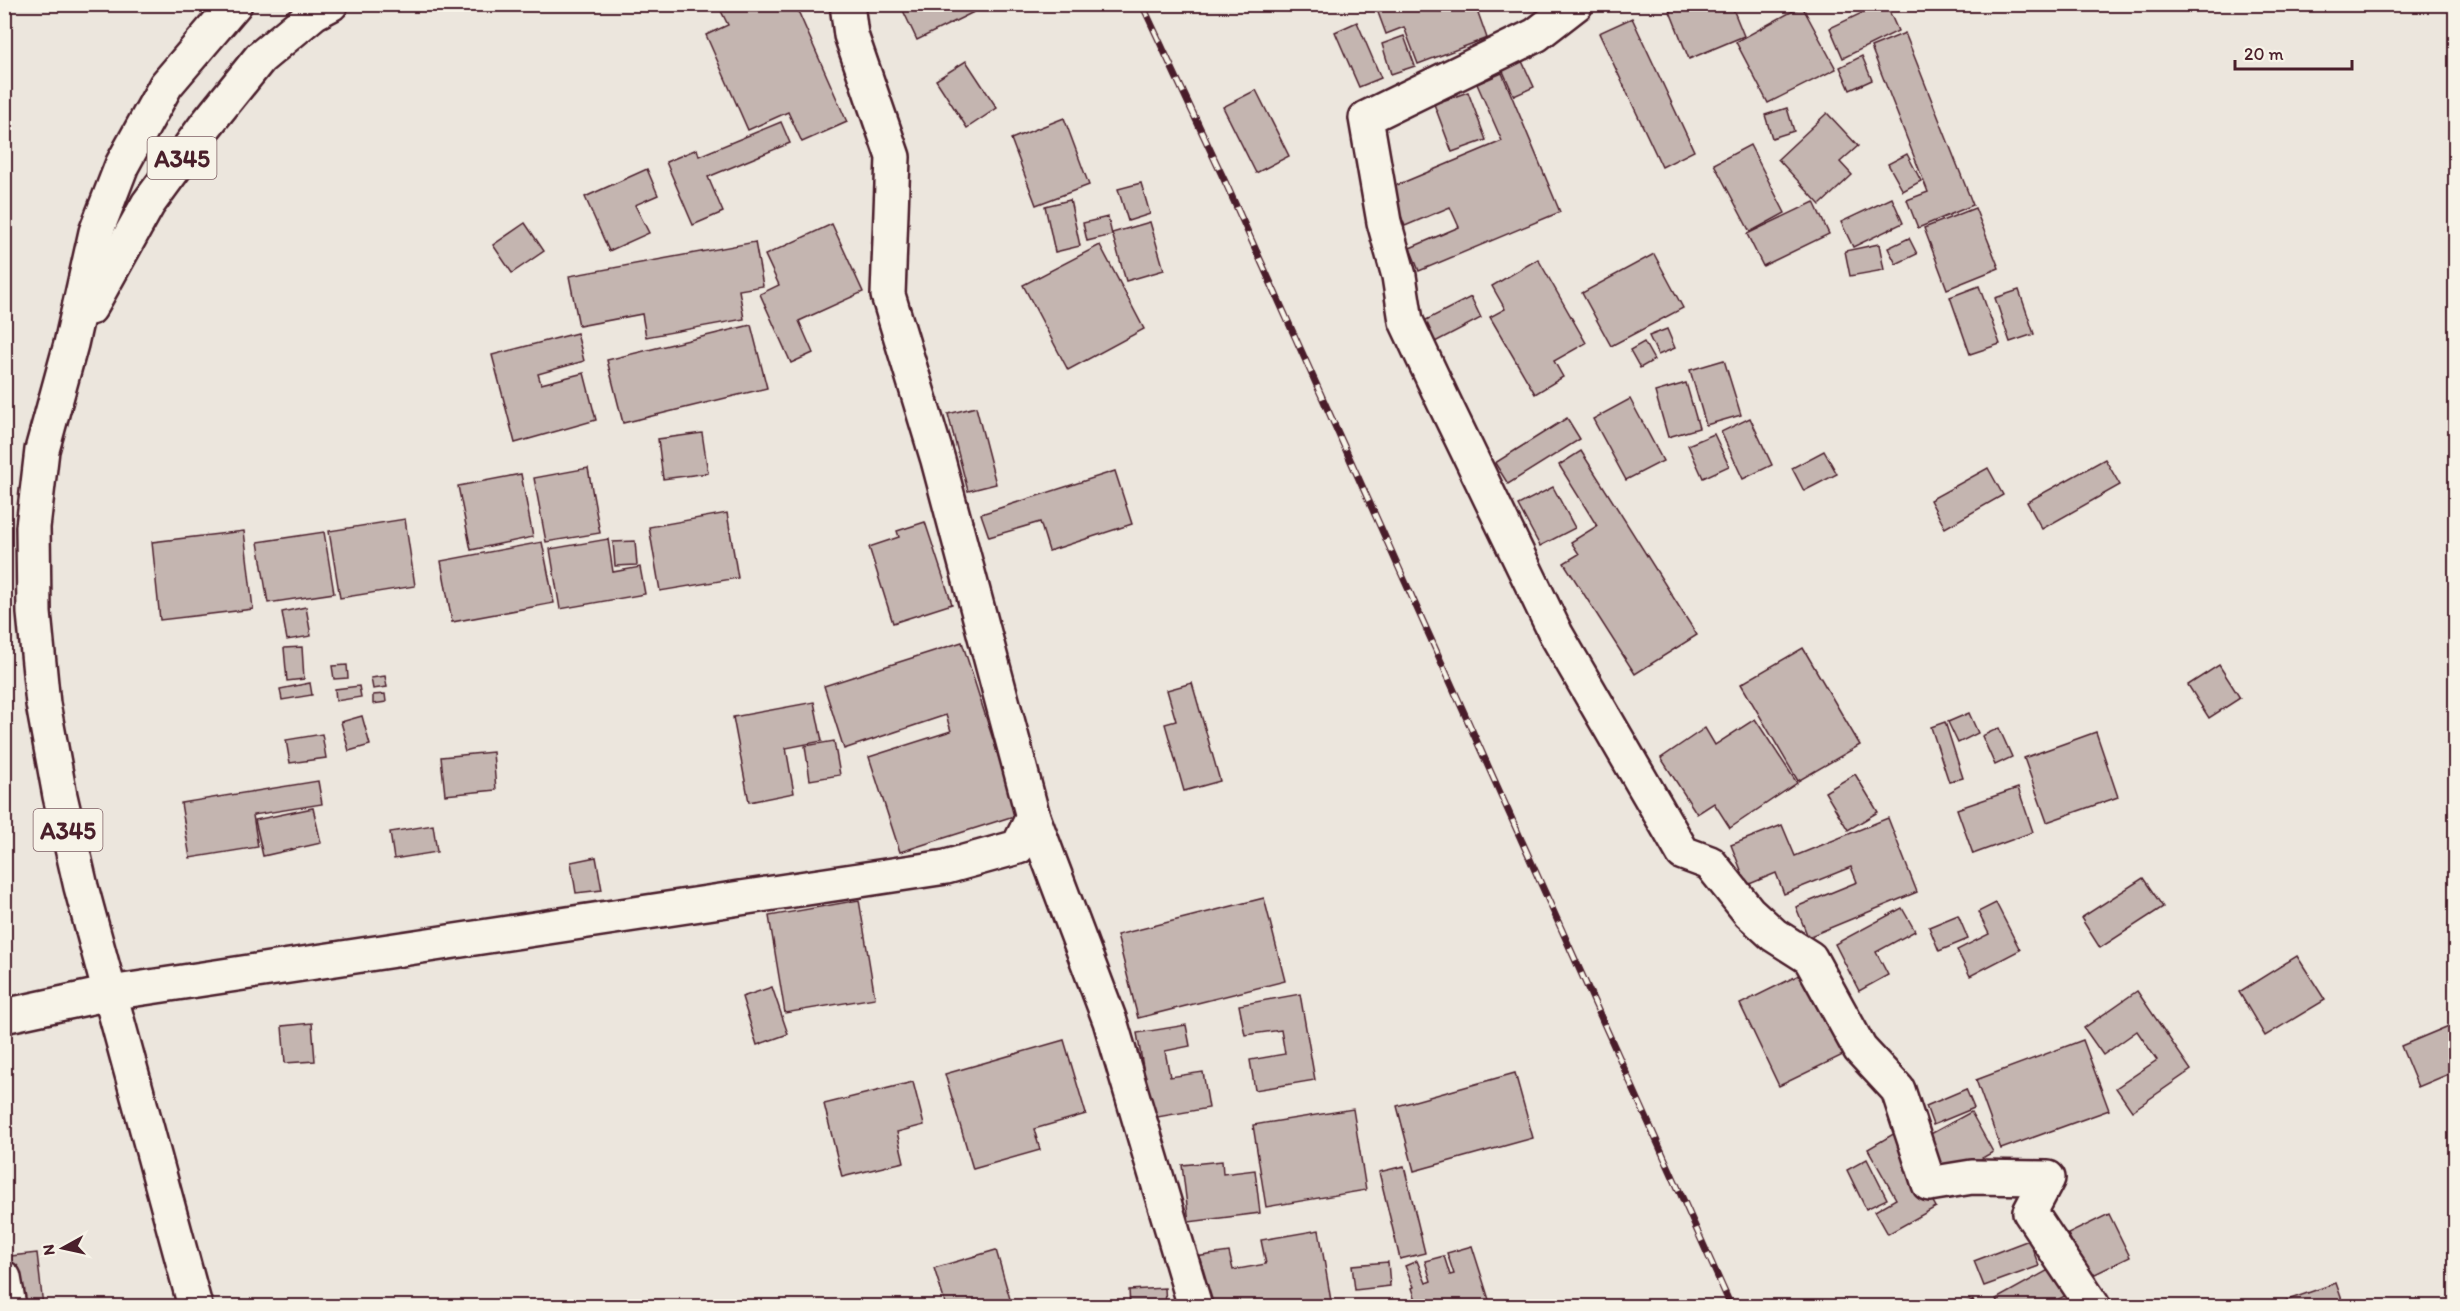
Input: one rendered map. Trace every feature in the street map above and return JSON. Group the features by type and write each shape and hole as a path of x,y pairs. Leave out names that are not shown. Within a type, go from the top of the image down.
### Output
{"main road":[{"name":"A345","path":"195,1306 110,993 60,796 43,704 34,613 33,527 42,450 71,344 96,232 122,165 166,86 235,4"},
{"name":"A345","path":"71,344 148,204 206,125 260,58 314,13 331,4"},
{"path":"847,4 851,35 892,158 888,295 938,460 1033,817 1110,1021 1194,1306"},
{"path":"1576,4 1536,34 1366,118 1384,222 1399,276 1406,321 1556,633 1683,854 1710,863 1749,912 1774,935 1810,958 1860,1049 1898,1090 1929,1184 1972,1178 2049,1178 2030,1212 2093,1306"},
{"path":"9,1013 110,993 946,867 1018,848 1033,817"},
{"path":"4,1278 9,1306"}],"building":[{"path":"730,4 755,4 757,7 762,4 795,4 847,122 802,142 788,112 748,130 706,35 728,25 720,9"},
{"path":"900,4 990,4 917,40"},
{"path":"1383,4 1475,4 1487,38 1418,64 1404,27 1386,34 1376,7"},
{"path":"1667,4 1731,4 1744,36 1689,59"},
{"path":"1860,4 1886,4 1898,31 1843,58 1830,28 1864,12"},
{"path":"1802,6 1836,69 1768,103 1736,42"},
{"path":"1632,18 1694,151 1662,167 1599,33"},
{"path":"1357,22 1381,78 1359,87 1335,32"},
{"path":"1905,33 1973,205 1918,228 1907,200 1928,192 1871,47"},
{"path":"1404,36 1415,66 1391,74 1382,44"},
{"path":"1862,56 1872,80 1850,90 1840,67"},
{"path":"1521,59 1534,87 1514,96 1502,69"},
{"path":"966,61 997,108 967,128 936,80"},
{"path":"1502,73 1560,212 1419,271 1410,248 1459,227 1450,207 1405,226 1390,188 1502,141 1477,84"},
{"path":"1256,90 1289,156 1256,173 1223,107"},
{"path":"1468,92 1486,140 1452,152 1434,104"},
{"path":"1787,108 1794,131 1772,138 1765,115"},
{"path":"1827,113 1858,146 1840,162 1852,175 1820,205 1778,159"},
{"path":"1064,118 1089,185 1036,205 1011,139"},
{"path":"781,122 790,143 708,177 723,212 693,225 666,162 697,149 699,156"},
{"path":"1750,145 1785,213 1750,232 1714,164"},
{"path":"1907,154 1921,181 1903,191 1888,164"},
{"path":"647,169 658,195 635,205 649,233 609,251 585,197"},
{"path":"1141,183 1150,214 1128,221 1118,189"},
{"path":"1892,198 1903,223 1853,247 1841,222"},
{"path":"1070,200 1080,246 1055,252 1045,206"},
{"path":"1814,202 1829,234 1763,266 1747,234"},
{"path":"1975,208 1999,268 1947,289 1924,228"},
{"path":"1108,217 1112,235 1087,241 1083,223"},
{"path":"1150,222 1164,270 1126,281 1112,233"},
{"path":"525,223 544,251 512,273 493,245"},
{"path":"832,224 863,292 799,321 813,353 791,363 760,294 779,285 765,255"},
{"path":"1909,238 1917,254 1896,264 1888,248"},
{"path":"755,242 763,286 739,290 744,319 646,337 642,314 579,326 569,276"},
{"path":"1879,244 1884,270 1850,276 1845,251"},
{"path":"1100,245 1144,329 1068,370 1023,285"},
{"path":"1654,254 1683,308 1611,346 1582,293"},
{"path":"1538,259 1586,343 1554,361 1563,377 1535,394 1490,317 1505,309 1492,286"},
{"path":"1979,286 2000,344 1970,354 1950,297"},
{"path":"2019,290 2034,334 2010,342 1995,298"},
{"path":"1471,297 1481,318 1435,342 1424,321"},
{"path":"751,325 767,388 623,423 607,360"},
{"path":"1667,329 1675,348 1658,355 1649,336"},
{"path":"577,333 584,361 538,374 541,384 584,373 596,420 515,443 492,355"},
{"path":"1644,342 1654,360 1640,368 1630,350"},
{"path":"1724,360 1741,415 1706,425 1690,370"},
{"path":"1686,383 1699,428 1668,437 1655,392"},
{"path":"1630,399 1663,461 1626,480 1593,419"},
{"path":"976,407 996,484 968,491 948,414"},
{"path":"1567,418 1580,439 1508,484 1495,463"},
{"path":"1750,418 1772,465 1743,479 1721,432"},
{"path":"702,433 708,473 663,479 658,439"},
{"path":"1714,434 1729,466 1703,478 1688,445"},
{"path":"1581,451 1697,635 1635,674 1564,563 1579,554 1571,542 1597,526 1559,465"},
{"path":"1824,451 1837,474 1804,491 1792,468"},
{"path":"2105,459 2120,485 2042,529 2027,502"},
{"path":"588,468 600,533 546,542 534,478"},
{"path":"1988,468 2003,495 1945,528 1930,500"},
{"path":"1115,471 1132,524 1049,551 1040,522 989,537 981,514"},
{"path":"521,474 533,537 471,550 458,486"},
{"path":"1553,487 1575,528 1540,546 1518,505"},
{"path":"727,513 738,578 660,591 649,527"},
{"path":"405,519 415,586 340,598 329,531"},
{"path":"925,522 952,604 893,623 869,547 899,537 897,531"},
{"path":"244,531 253,609 160,620 152,542"},
{"path":"324,532 334,593 268,603 258,542"},
{"path":"608,539 613,572 640,567 645,594 560,609 550,549"},
{"path":"635,541 637,565 615,566 613,542"},
{"path":"542,542 554,603 452,622 441,561"},
{"path":"306,607 311,636 287,640 282,612"},
{"path":"962,642 1017,815 900,852 869,757 951,731 946,715 844,749 824,686"},
{"path":"302,647 304,679 287,681 284,648"},
{"path":"1803,648 1860,745 1798,781 1741,684"},
{"path":"347,665 348,678 334,679 332,666"},
{"path":"2219,665 2240,698 2209,718 2188,685"},
{"path":"385,676 387,687 373,689 371,678"},
{"path":"310,683 312,695 282,700 280,689"},
{"path":"1192,683 1220,781 1184,791 1165,724 1176,721 1167,690"},
{"path":"359,686 361,697 336,701 335,689"},
{"path":"385,694 386,702 373,704 373,695"},
{"path":"814,702 822,741 786,748 794,793 749,802 733,717"},
{"path":"1969,713 1978,733 1958,743 1948,722"},
{"path":"362,716 370,745 349,751 341,722"},
{"path":"1755,719 1797,783 1730,828 1714,803 1697,814 1661,758 1705,728 1715,745"},
{"path":"1945,722 1963,778 1949,782 1931,727"},
{"path":"1999,728 2012,757 1995,765 1982,736"},
{"path":"2096,732 2118,797 2047,822 2024,758"},
{"path":"322,734 326,758 290,763 286,740"},
{"path":"834,741 840,775 810,780 805,746"},
{"path":"493,752 496,790 445,795 441,757"},
{"path":"1855,774 1878,812 1848,830 1825,792"},
{"path":"318,781 322,804 253,815 258,847 190,858 181,803"},
{"path":"2018,788 2033,832 1973,854 1957,809"},
{"path":"313,808 321,843 263,856 255,820"},
{"path":"1888,818 1917,892 1808,937 1796,907 1857,882 1851,867 1784,894 1776,873 1747,885 1731,845 1782,825 1795,856"},
{"path":"433,825 437,852 394,859 390,832"},
{"path":"596,857 602,890 576,893 571,862"},
{"path":"2143,878 2163,907 2100,948 2081,918"},
{"path":"1264,898 1285,981 1138,1018 1117,935"},
{"path":"859,900 875,998 785,1013 769,916"},
{"path":"1996,903 2020,950 1970,976 1957,950 1989,934 1978,912"},
{"path":"1902,908 1915,931 1876,952 1888,975 1859,991 1835,944"},
{"path":"1958,915 1968,939 1939,951 1929,927"},
{"path":"2297,956 2325,1000 2265,1036 2239,992"},
{"path":"1807,971 1847,1053 1779,1086 1740,1004"},
{"path":"772,987 788,1034 757,1045 742,997"},
{"path":"2137,991 2191,1070 2132,1111 2116,1088 2157,1060 2137,1031 2103,1055 2084,1028"},
{"path":"1300,994 1315,1080 1255,1090 1250,1060 1285,1054 1281,1030 1245,1035 1239,1005"},
{"path":"312,1023 315,1061 285,1063 282,1026"},
{"path":"2456,1023 2456,1071 2418,1087 2401,1046"},
{"path":"1186,1025 1190,1046 1165,1051 1170,1077 1203,1072 1209,1108 1152,1118 1137,1033"},
{"path":"1064,1040 1086,1114 1034,1129 1040,1150 973,1169 945,1074"},
{"path":"2083,1040 2109,1110 2001,1149 1976,1080"},
{"path":"1515,1073 1533,1138 1414,1171 1397,1106"},
{"path":"913,1082 924,1125 897,1132 904,1162 842,1177 824,1104"},
{"path":"1966,1089 1974,1108 1933,1125 1926,1106"},
{"path":"1353,1109 1366,1190 1266,1207 1253,1125"},
{"path":"1971,1112 1993,1152 1947,1178 1925,1137"},
{"path":"1895,1133 1936,1207 1888,1234 1875,1211 1896,1199 1868,1149"},
{"path":"1867,1159 1887,1199 1866,1209 1847,1170"},
{"path":"1222,1161 1223,1174 1255,1170 1260,1213 1189,1222 1182,1165"},
{"path":"1404,1166 1425,1253 1400,1259 1379,1172"},
{"path":"2109,1214 2130,1257 2089,1277 2068,1234"},
{"path":"1319,1230 1331,1301 1301,1306 1204,1306 1195,1257 1229,1252 1233,1270 1266,1264 1261,1240"},
{"path":"2029,1240 2039,1266 1984,1286 1974,1261"},
{"path":"1472,1246 1491,1306 1418,1306 1412,1288 1414,1287 1405,1266 1417,1261 1426,1283 1431,1281 1425,1261 1444,1256 1450,1275 1454,1274 1447,1253"},
{"path":"996,1250 1012,1306 946,1306 934,1268"},
{"path":"37,1253 43,1306 17,1306 11,1256"},
{"path":"1388,1262 1390,1286 1355,1290 1352,1265"},
{"path":"2054,1267 2069,1294 2045,1306 2000,1306 1996,1299"},
{"path":"2336,1283 2344,1306 2280,1306 2279,1303"},
{"path":"1165,1288 1166,1306 1130,1306 1129,1290"},
{"path":"1973,1300 1976,1306 1958,1306"}],"railway":[{"path":"1142,4 1228,188 1731,1306"}]}
